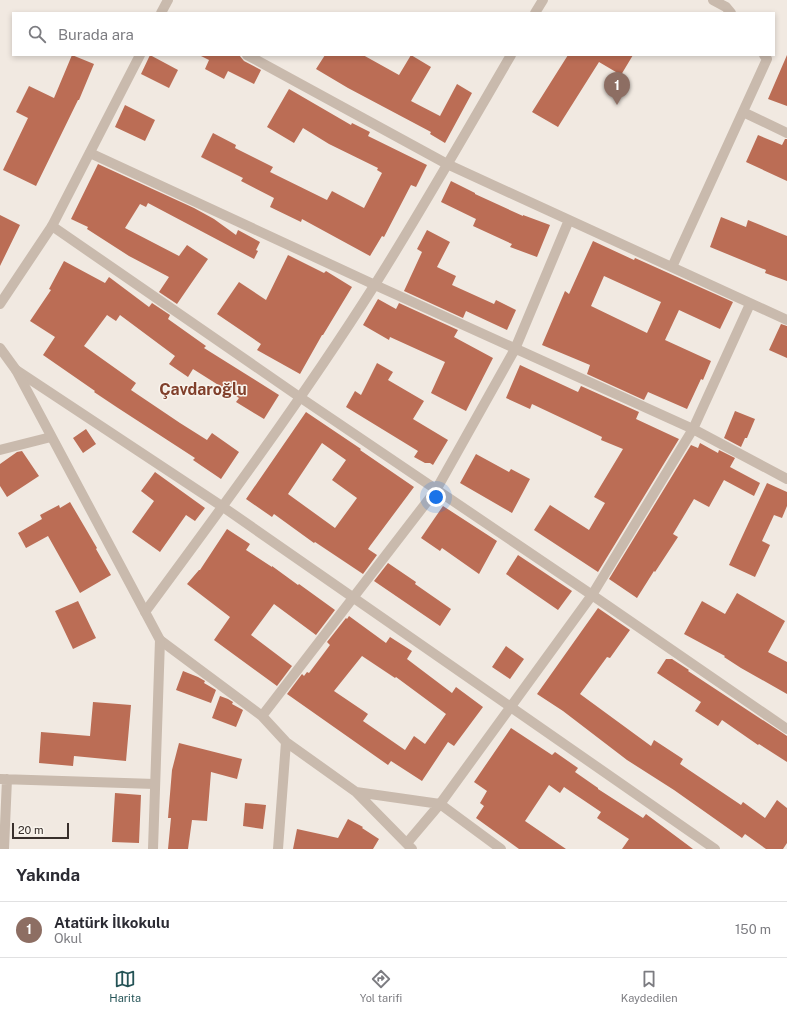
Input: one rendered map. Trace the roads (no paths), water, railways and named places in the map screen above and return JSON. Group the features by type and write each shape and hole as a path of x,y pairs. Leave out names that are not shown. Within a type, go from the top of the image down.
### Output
{"street":[{"path":"164,12 168,0"},
{"path":"537,12 543,0"},
{"path":"713,0 729,7"},
{"path":"0,304 52,226 139,56"},
{"path":"249,56 447,164 787,320"},
{"path":"145,612 223,507 300,398 375,285 510,56"},
{"path":"672,267 767,59 765,56"},
{"path":"743,112 787,133"},
{"path":"90,153 375,285 693,429 787,478"},
{"path":"262,716 436,490 515,349 569,220"},
{"path":"52,226 300,398 592,595 787,729"},
{"path":"0,348 16,370 160,640 262,716 286,742 356,792 410,846 592,595 693,429 750,304"},
{"path":"16,370 223,507 715,849"},
{"path":"0,450 51,437"},
{"path":"153,849 160,640"},
{"path":"278,849 286,742"},
{"path":"4,849 4,779 155,784"},
{"path":"356,792 440,804 501,849"}],"place":[{"name":"Atatürk İlkokulu","path":"617,105"}],"district":[{"name":"Çavdaroğlu","path":"203,389"}]}
